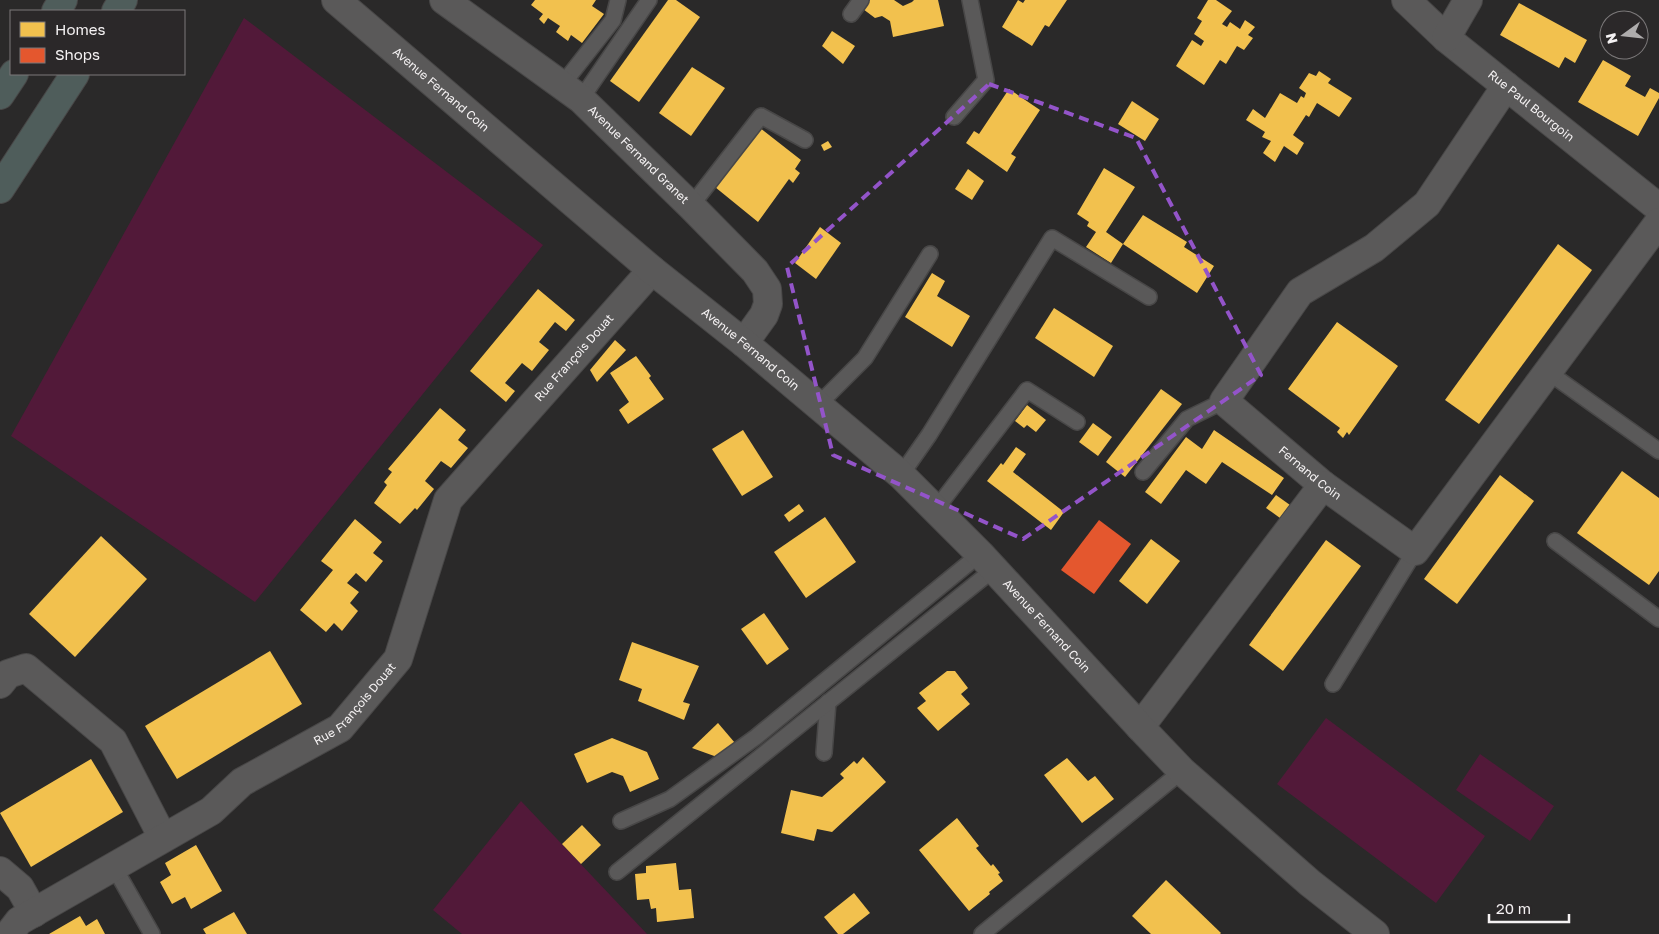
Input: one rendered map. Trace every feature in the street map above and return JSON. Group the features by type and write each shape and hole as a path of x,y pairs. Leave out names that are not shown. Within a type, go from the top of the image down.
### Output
{"highway":[{"path":"0,95 13,75"},
{"path":"0,189 74,75"}],"street":[{"name":"Avenue Fernand Coin","path":"336,0 652,270 744,343 901,475 987,561 1182,771 1310,883 1375,934"},
{"name":"Avenue Fernand Granet","path":"444,0 572,91 755,271 766,289 768,304 764,315 744,343"},
{"name":"Rue Paul Bourgoin","path":"1406,0 1446,38 1659,208"},
{"path":"1446,38 1468,0"},
{"path":"1224,401 1300,292 1374,248 1427,204 1506,86"},
{"path":"1415,551 1659,222"},
{"name":"Rue François Douat","path":"9,934 19,921 211,811 242,782 340,728 398,659 448,500 652,270"},
{"name":"Fernand Coin","path":"1224,401 1322,485 1415,551"},
{"path":"1140,727 1322,485"},
{"path":"0,684 8,674 26,668 113,741 163,838"},
{"path":"0,871 20,888 34,913"}],"lane":[{"path":"572,91 613,20 618,0"},
{"path":"572,91 649,0"},
{"path":"852,14 861,0"},
{"path":"954,117 986,80 970,0"},
{"path":"691,206 762,116 805,140"},
{"path":"901,475 929,435 1052,238 1149,297"},
{"path":"818,405 865,358 930,254"},
{"path":"1548,372 1659,451"},
{"path":"936,509 1027,390 1077,422"},
{"path":"1143,472 1187,418 1224,401"},
{"path":"1555,541 1659,619"},
{"path":"1333,684 1415,551"},
{"path":"617,872 828,702 987,561"},
{"path":"621,821 670,799 756,737 987,561"},
{"path":"824,753 828,702"},
{"path":"982,934 1182,771"},
{"path":"114,866 152,934"}],"highlighted area":[{"path":"989,84 1136,138 1261,375 1023,539 833,455 787,267"}],"shaded area":[{"path":"244,18 543,245 255,602 11,436"},
{"path":"1326,718 1485,836 1436,903 1277,784"},
{"path":"1480,754 1554,806 1530,841 1456,790"},
{"path":"521,801 647,934 462,934 433,910"}],"building: Homes":[{"path":"535,0 596,0 592,6 604,14 582,43 571,35 568,41 556,32 560,26 548,18 544,24 539,19 543,14 531,5"},
{"path":"668,0 676,0 700,17 639,102 610,81"},
{"path":"869,0 894,0 903,6 914,0 938,0 944,26 893,37 890,21 882,16 875,18 863,9"},
{"path":"1018,0 1023,3 1025,0 1067,0 1049,27 1045,25 1032,46 1002,27"},
{"path":"1208,0 1216,0 1232,11 1222,24 1227,27 1230,22 1240,29 1245,20 1255,27 1248,35 1253,38 1244,50 1237,46 1226,64 1220,60 1204,85 1176,66 1192,40 1201,46 1204,41 1194,34 1202,21 1197,18"},
{"path":"1519,3 1587,40 1575,63 1565,57 1559,68 1500,35"},
{"path":"832,31 855,46 843,64 822,46"},
{"path":"1603,60 1631,76 1625,86 1645,97 1650,88 1659,93 1659,98 1638,136 1578,102"},
{"path":"692,67 725,88 691,136 659,113"},
{"path":"1319,71 1331,79 1328,83 1352,98 1339,117 1317,103 1309,117 1306,115 1293,135 1304,143 1297,155 1284,146 1275,162 1263,153 1271,141 1262,137 1265,132 1246,120 1253,109 1265,118 1280,93 1297,103 1301,96 1304,98 1306,93 1299,88 1309,73 1316,76"},
{"path":"1009,89 1040,110 1011,154 1016,157 1007,172 966,143 974,131 979,134"},
{"path":"1132,101 1159,119 1145,141 1118,124"},
{"path":"760,128 801,160 795,169 800,173 793,183 789,179 758,222 715,187"},
{"path":"828,141 832,147 824,151 821,145"},
{"path":"1104,168 1135,187 1106,232 1123,244 1111,263 1086,247 1096,232 1087,226 1089,222 1077,214"},
{"path":"968,169 984,181 972,200 955,189"},
{"path":"1143,215 1187,242 1184,247 1214,266 1197,293 1123,244"},
{"path":"820,227 841,243 816,279 795,263"},
{"path":"1558,244 1592,270 1479,424 1445,400"},
{"path":"932,273 945,281 937,296 970,316 952,347 905,317"},
{"path":"538,289 575,320 566,331 555,322 539,342 549,350 532,371 522,363 505,383 515,391 506,402 470,371"},
{"path":"1054,308 1113,346 1094,377 1035,338"},
{"path":"1337,322 1398,366 1349,435 1347,432 1343,438 1337,432 1340,428 1288,389"},
{"path":"615,340 626,350 597,382 590,370"},
{"path":"636,356 651,376 649,378 664,399 628,424 619,410 629,402 610,373"},
{"path":"1161,389 1182,404 1125,477 1106,462"},
{"path":"1027,405 1046,420 1036,432 1027,425 1024,428 1015,421"},
{"path":"440,408 466,430 458,440 468,448 451,468 441,461 425,481 434,489 417,510 415,508 400,524 374,503 387,485 384,482 392,472 388,469"},
{"path":"1093,423 1112,437 1098,456 1079,442"},
{"path":"743,430 773,477 742,496 712,449"},
{"path":"1214,430 1284,478 1272,495 1222,462 1206,484 1186,470 1161,504 1145,492 1186,437 1202,449"},
{"path":"1016,447 1026,454 1013,472 1064,512 1051,530 987,481 1001,463 1003,465"},
{"path":"1622,471 1659,498 1659,571 1649,585 1577,533"},
{"path":"1500,475 1534,501 1457,604 1424,579"},
{"path":"1276,495 1290,505 1280,518 1266,508"},
{"path":"799,504 804,511 789,522 784,515"},
{"path":"825,517 856,562 806,598 774,552"},
{"path":"355,519 382,542 373,553 383,561 366,582 356,573 347,583 359,592 350,603 358,611 342,631 334,623 326,632 300,610 333,570 321,561"},
{"path":"101,536 147,579 75,657 29,614"},
{"path":"1151,539 1180,561 1147,604 1119,581"},
{"path":"1326,540 1361,566 1283,671 1249,645"},
{"path":"764,613 789,649 767,665 741,629"},
{"path":"632,642 699,666 683,702 690,704 684,720 638,701 642,689 619,680"},
{"path":"270,651 302,704 177,779 145,726"},
{"path":"947,671 955,671 968,688 961,694 970,704 938,731 917,708 926,701 919,693"},
{"path":"718,723 735,743 717,757 692,748"},
{"path":"612,738 647,752 659,779 630,792 623,776 612,772 587,783 574,754"},
{"path":"863,757 886,782 832,832 817,829 814,841 781,833 791,790 822,797 844,778 840,774 854,761 857,764"},
{"path":"1067,758 1088,781 1095,776 1114,799 1082,823 1044,775"},
{"path":"91,759 123,812 31,867 0,813"},
{"path":"957,818 979,846 976,848 991,866 993,864 1003,881 969,911 919,850"},
{"path":"582,825 601,845 581,864 562,844"},
{"path":"196,845 222,891 191,909 185,897 172,904 160,882 171,875 165,863"},
{"path":"676,863 679,890 691,889 694,918 657,922 656,908 651,909 649,899 637,900 635,874 646,873 646,866"},
{"path":"1166,880 1221,933 1151,934 1132,916"},
{"path":"854,893 870,913 843,934 838,934 824,917"},
{"path":"234,912 247,934 206,934 203,929"},
{"path":"80,916 86,926 97,919 105,934 49,934"}],"building: Shops":[{"path":"1099,520 1131,544 1094,594 1061,570"}]}
